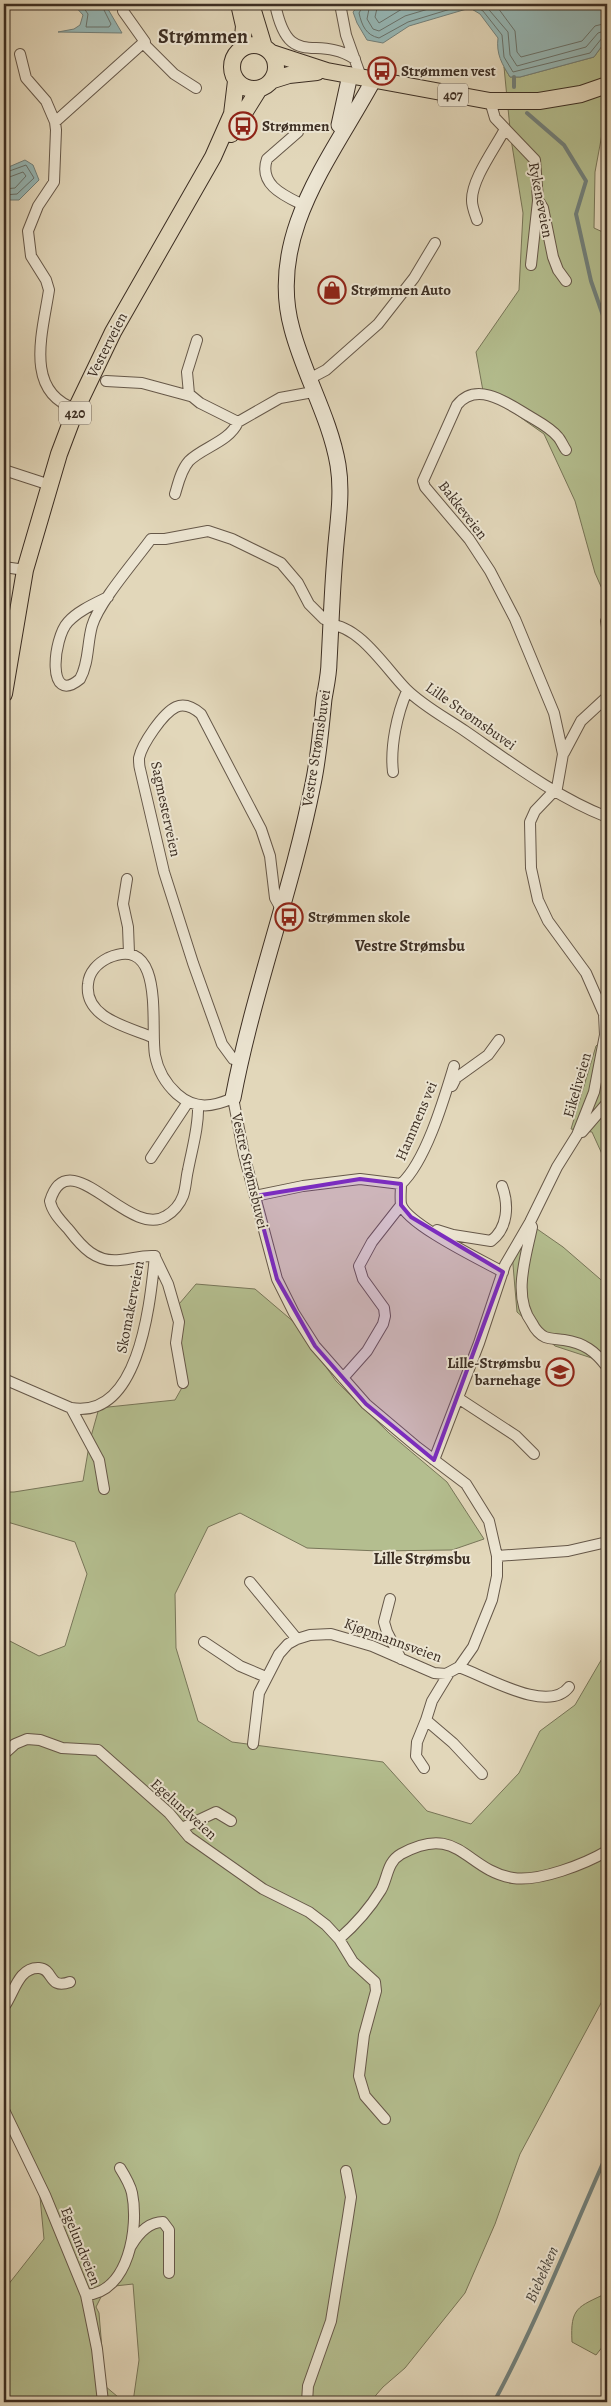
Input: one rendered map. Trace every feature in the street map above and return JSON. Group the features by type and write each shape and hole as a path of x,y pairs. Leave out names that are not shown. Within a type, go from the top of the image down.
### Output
{"main road":[{"name":"420","path":"236,81 232,67 236,54 242,48 244,26 239,4"},
{"name":"420","path":"251,4 268,50 277,67 266,85"},
{"path":"242,48 253,45 268,50"},
{"name":"407","path":"268,50 327,71 361,80 490,100 539,101 563,98 607,85"},
{"name":"407","path":"266,85 300,73 327,71"},
{"name":"Vestre Strømsbuvei","path":"332,148 361,80"},
{"name":"Vestre Strømsbuvei","path":"233,1098 240,1061 313,784 329,664 330,623 340,486 333,443 291,328 286,293 290,245 304,205 332,148 361,80"},
{"path":"236,81 247,88 266,85"},
{"name":"Vesterveien","path":"4,694 25,570 50,485 76,409 113,332 213,157 232,114 236,81"},
{"name":"Vesterveien","path":"213,157 266,85"}],"street":[{"path":"275,4 280,26 293,43 304,47 344,52 354,59"},
{"path":"340,4 346,35 361,80"},
{"path":"55,122 145,42 123,11"},
{"path":"143,44 174,74 196,88"},
{"path":"20,54 26,78 46,101 55,122 54,182 32,218 28,231 31,256 46,280 49,290 40,355 44,382 59,400 76,409"},
{"name":"Rykeneveien","path":"490,100 495,118 535,160 538,200 542,208 552,257 566,281"},
{"path":"477,220 471,202 473,192 483,169 505,129"},
{"path":"298,132 267,159 266,175 271,185 280,194 304,205"},
{"path":"531,266 538,200"},
{"path":"175,494 182,471 189,461 215,445 238,422 280,398 311,386 326,370 378,324 414,278 435,243"},
{"path":"190,396 186,384 187,372 197,340"},
{"path":"106,380 142,383 190,396 238,422"},
{"name":"Bakkeveien","path":"564,754 554,713 515,619 490,571 468,540 425,487 423,480 457,405 461,400 474,394 497,396 544,425 558,436 566,450"},
{"path":"4,470 50,485"},
{"path":"108,598 76,616 63,630 55,656 55,674 63,683 76,683 84,673 92,626 108,598 150,539 165,539 208,531 232,539 280,563 298,583 309,604 330,623"},
{"path":"4,567 25,570"},
{"name":"Lille Strømsbuvei","path":"330,623 343,627 364,642 407,690 554,791 581,807 607,818"},
{"path":"393,772 394,745 401,708 407,690"},
{"name":"Bakkeveien","path":"554,791 557,788 564,754 580,721 607,697"},
{"name":"Sagmesterveien","path":"240,1061 234,1059 222,1044 193,963 164,872 140,770 139,758 144,747 168,713 177,707 194,708 201,714 255,814 270,856 275,898 281,909"},
{"name":"Eikeliveien","path":"434,1460 503,1272 557,1167 577,1136 594,1092 605,1035 606,1020 586,973 548,922 538,900 531,868 530,822 535,811 554,791"},
{"path":"127,878 123,904 128,927 129,953"},
{"path":"152,1037 111,1021 101,1014 90,1001 87,992 88,980 94,969 108,958 129,953 142,962 150,977 154,1004 152,1037 161,1076 170,1087 193,1103 217,1106 233,1098"},
{"path":"444,1097 456,1078 488,1055 499,1040"},
{"name":"Hammens vei","path":"402,1205 401,1184 416,1164 444,1097 454,1066"},
{"name":"Vestre Strømsbuvei","path":"233,1098 244,1155 277,1279 294,1313 315,1346 366,1404 466,1484 484,1510 489,1521 497,1556 497,1576 492,1600 473,1647 459,1667 449,1672"},
{"path":"151,1158 193,1103"},
{"name":"Skomakerveien","path":"71,1408 82,1410 111,1397 130,1374 143,1336 155,1256 140,1255 110,1261 96,1257 78,1242 51,1207 52,1193 59,1185 70,1181 84,1183 131,1215 143,1220 159,1221 172,1212 183,1197 193,1103"},
{"path":"577,1136 607,1103"},
{"name":"Hammens vei","path":"255,1196 303,1186 360,1179 401,1184"},
{"path":"422,1225 453,1236 491,1241 501,1230 505,1220 507,1206 502,1186"},
{"path":"343,1378 367,1351 383,1324 385,1316 384,1308 363,1279 359,1266 372,1242 402,1205 411,1217 422,1225 503,1272"},
{"name":"Eikeliveien","path":"530,1222 532,1227 521,1286 522,1304 529,1320 538,1333 546,1338 575,1342 586,1346 598,1355 607,1367"},
{"path":"155,1256 168,1284 179,1322 176,1343 183,1383"},
{"path":"6,1381 71,1408 99,1460 104,1489"},
{"path":"458,1398 516,1436 534,1454"},
{"path":"497,1556 506,1557 568,1551 607,1542"},
{"path":"250,1582 297,1639 288,1644 279,1654 259,1693 253,1744"},
{"path":"390,1599 384,1622 386,1632 401,1659"},
{"name":"Kjøpmannsveien","path":"297,1639 310,1635 331,1634 372,1646 434,1673 449,1672"},
{"path":"204,1642 240,1666 266,1677"},
{"path":"459,1667 508,1689 535,1696 565,1693 569,1687"},
{"path":"424,1768 416,1756 417,1742 432,1701 449,1672"},
{"path":"426,1720 453,1743 482,1774"},
{"name":"Egelundveien","path":"4,1754 15,1744 27,1739 40,1740 62,1748 98,1750 132,1783 155,1800 189,1837 263,1889 309,1912 326,1925 339,1939 353,1962 375,1982 376,1991 364,2035 359,2076 365,2096 385,2118"},
{"path":"182,1828 216,1812 231,1821"},
{"path":"339,1939 354,1926 382,1889 393,1860 416,1847 436,1842 446,1843 496,1872 514,1878 552,1874 595,1858 607,1851"},
{"path":"4,2006 21,1976 30,1969 40,1968 44,1970 55,1983 62,1985 70,1982"},
{"name":"Egelundveien","path":"4,2110 45,2195 86,2295 105,2401"},
{"path":"86,2295 97,2293 104,2289 124,2268 128,2254 134,2209 132,2193 120,2168"},
{"path":"307,2402 308,2386 331,2321 351,2197 346,2171"},
{"path":"128,2254 137,2236 152,2224 164,2222 169,2230 169,2273"}],"highlighted area":[{"path":"360,1179 401,1184 401,1205 411,1217 503,1272 434,1460 366,1404 315,1346 277,1279 255,1196"}],"green space":[{"path":"607,39 607,107 595,172 594,228 607,234 607,600 595,573 575,501 544,434 483,391 476,352 519,290 523,213 511,139 504,67 510,77 520,77 594,57"},
{"path":"607,1035 607,1165 592,1132 571,1129 596,1046"},
{"path":"527,1222 563,1247 607,1285 607,1363 555,1346 517,1312 512,1253"},
{"path":"196,1284 255,1289 295,1323 336,1381 389,1433 447,1482 484,1539 452,1550 379,1551 307,1548 240,1513 208,1527 175,1594 176,1648 198,1721 232,1742 383,1762 427,1811 471,1824 519,1773 540,1731 575,1705 607,1650 607,1992 520,2154 495,2224 465,2293 405,2368 383,2387 370,2402 133,2402 139,2360 133,2284 106,2287 96,2307 99,2313 105,2386 124,2402 4,2402 4,2290 44,2239 40,2197 24,2156 4,2123 4,1638 39,1656 65,1646 87,1574 75,1542 4,1521 4,1492 83,1481 90,1440 99,1408 175,1400 184,1384 174,1310"},
{"path":"607,2293 607,2341 596,2355 572,2342 573,2322 575,2315 583,2305"}],"water":[{"path":"73,4 105,4 122,33 58,32 74,29 80,25 83,15"},
{"path":"360,4 607,4 607,39 594,57 520,77 510,77 499,54 498,38 480,14 470,8 409,26 383,43 367,40 353,12"},
{"path":"25,160 33,165 39,180 19,200 4,200 4,169"}],"waterway":[{"path":"514,77 514,87"},
{"name":"Biebekken","path":"527,113 564,145 586,181 576,214 591,281 607,327"},
{"name":"Biebekken","path":"494,2402 539,2310 607,2154"}],"place":[{"name":"Strømmen vest","path":"382,71"},
{"name":"Strømmen","path":"243,126"},
{"name":"Strømmen Auto","path":"332,290"},
{"name":"Strømmen skole","path":"289,917"},
{"name":"Lille-Strømsbu barnehage","path":"560,1372"}],"district":[{"name":"Strømmen","path":"203,36"},
{"name":"Vestre Strømsbu","path":"410,945"},
{"name":"Lille Strømsbu","path":"422,1558"}]}
